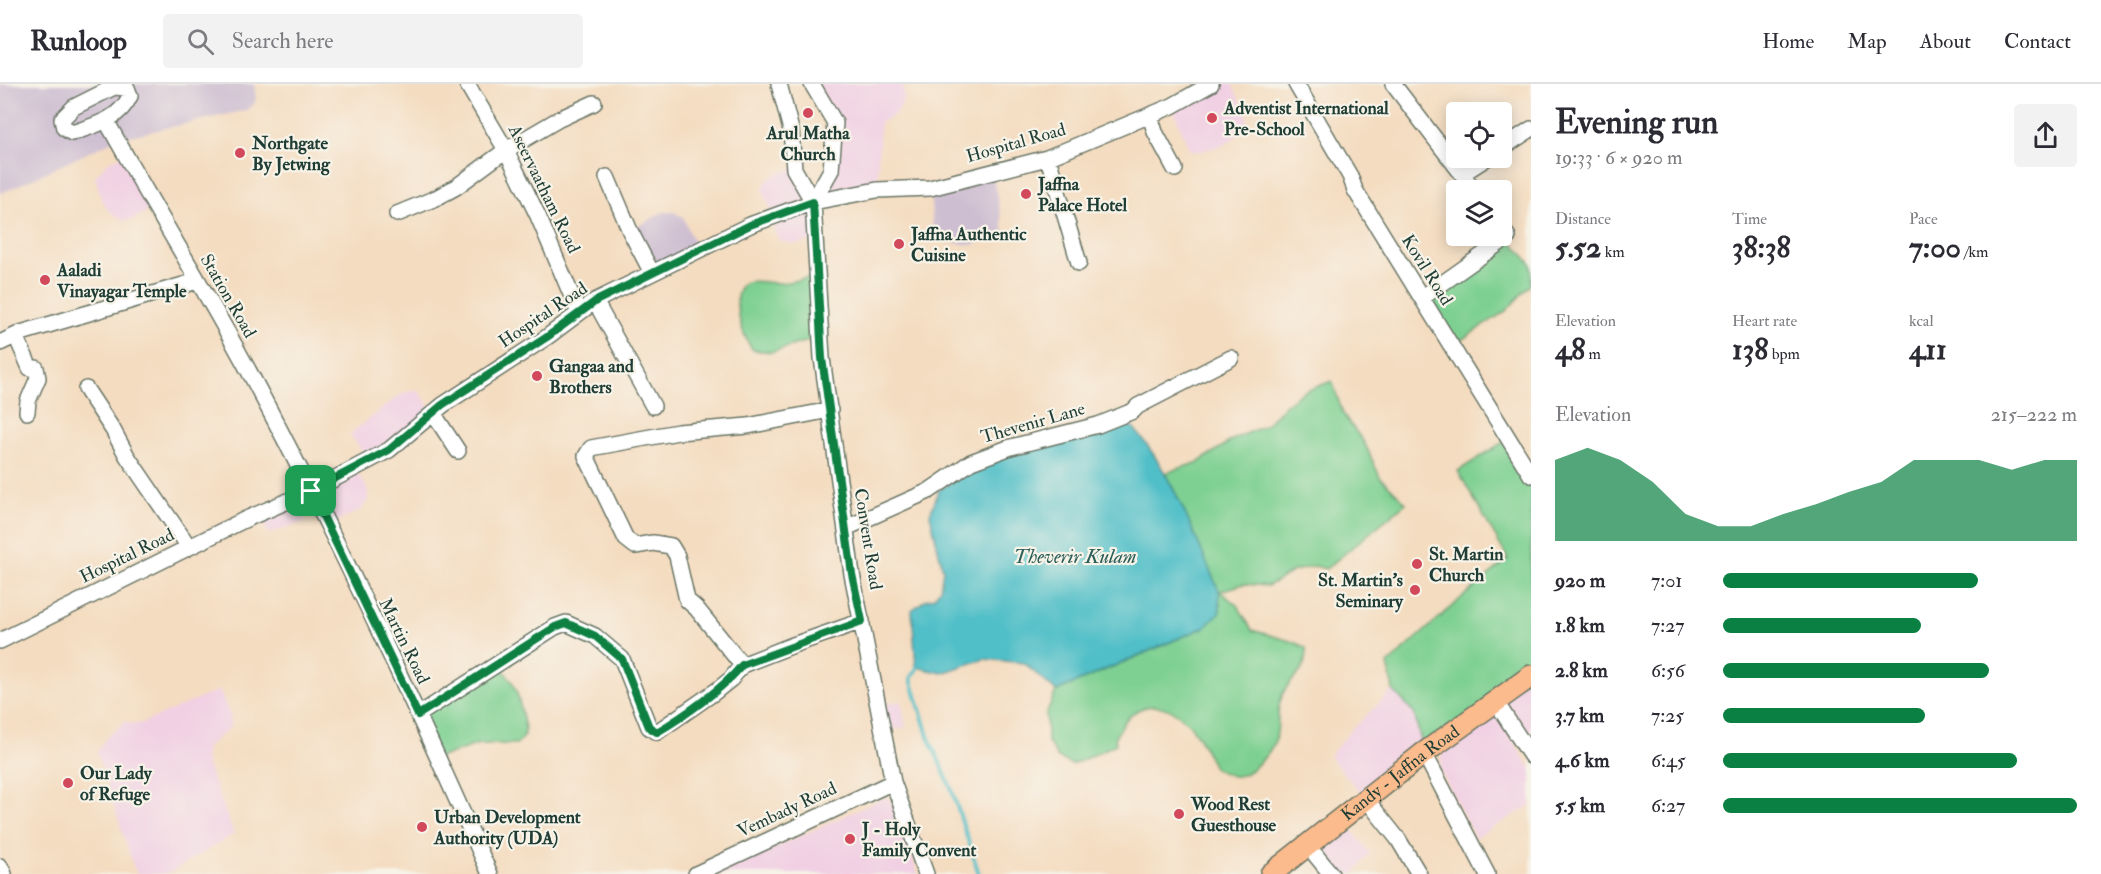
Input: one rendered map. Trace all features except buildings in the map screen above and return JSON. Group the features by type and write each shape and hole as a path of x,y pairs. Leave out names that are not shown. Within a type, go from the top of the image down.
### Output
{"highway":[{"name":"Kandy - Jaffna Road","path":"1271,874 1424,753 1531,676"}],"street":[{"name":"Aseervaatham Road","path":"467,84 506,150 538,216 579,313"},
{"path":"779,84 791,130 794,169 813,202"},
{"path":"812,84 835,123 831,170 813,202"},
{"name":"Hospital Road","path":"0,641 189,547 311,491 389,450 442,405 547,337 596,301 750,225 813,202 877,190 930,188 1048,158 1172,106 1211,84"},
{"name":"Kovil Road","path":"1296,84 1350,176 1355,190 1531,475"},
{"path":"1393,84 1466,180"},
{"path":"397,214 456,187 506,150 559,119 594,103"},
{"path":"1150,115 1155,132 1175,169"},
{"name":"Station Road","path":"107,122 260,392 311,491"},
{"path":"1512,141 1531,129"},
{"path":"1048,158 1078,263"},
{"path":"1462,174 1471,168"},
{"path":"607,177 630,231 652,273"},
{"name":"Convent Road","path":"813,202 822,358 846,528 893,782 926,874"},
{"path":"1423,297 1495,246"},
{"path":"0,343 21,333 197,281"},
{"path":"596,301 653,406"},
{"path":"16,336 30,369 36,368 38,378 28,401 27,412"},
{"name":"Thevenir Lane","path":"846,528 929,491 971,462 1011,447 1098,425 1133,411 1138,406 1231,358"},
{"path":"86,389 127,456 189,547"},
{"path":"742,665 697,609 687,600 676,556 671,546 653,543 635,546 626,539 586,456 587,453 591,448 678,432 748,426 830,410"},
{"path":"433,413 458,451"},
{"name":"Martin Road","path":"311,491 418,715 490,874"},
{"path":"418,715 555,627 566,623 595,636 622,659 649,727 657,732 724,685 742,665 862,621"},
{"path":"1496,702 1531,756"},
{"path":"1424,753 1487,874"},
{"name":"Vembady Road","path":"696,874 893,782"},
{"path":"1366,799 1398,839 1419,874"},
{"path":"1308,846 1331,874"},
{"path":"0,866 4,874"}],"shaded area":[{"path":"0,84 254,84 256,98 254,104 247,110 117,139 0,194"},
{"path":"812,84 903,84 904,96 901,106 894,115 880,123 877,190 813,202 815,240 796,244 781,241 775,231 774,216 763,191 766,182 778,173 794,169 812,202 831,170 835,123"},
{"name":"Adventist International Pre-School","path":"1211,84 1232,84 1247,115 1247,129 1224,145 1197,152 1189,149 1172,106"},
{"path":"125,154 155,207 134,219 124,221 109,211 102,200 95,177 108,162"},
{"path":"992,172 1004,231 973,245 944,242 933,231 930,188"},
{"path":"663,212 674,212 683,217 698,251 652,273 631,230"},
{"path":"414,390 424,398 433,413 369,461 350,434 397,397"},
{"path":"354,469 365,484 368,500 361,510 328,526 311,491"},
{"path":"297,498 306,521 269,534 259,514"},
{"path":"1531,676 1531,756 1496,702"},
{"path":"219,690 231,717 230,727 207,747 205,760 234,834 173,871 164,874 138,874 134,868 97,753 106,738 125,722 142,723"},
{"path":"1393,690 1414,713 1424,753 1366,799 1329,756 1353,728"},
{"path":"901,701 906,727 884,732 878,706"},
{"path":"1494,711 1531,769 1531,805 1475,838 1441,771 1442,752"},
{"name":"J - Holy Family Convent","path":"886,797 894,804 918,874 717,874"},
{"path":"1342,818 1370,853 1354,874 1331,874 1308,846"}],"green space":[{"path":"1512,242 1531,264 1531,284 1506,311 1452,346 1436,320 1430,293 1495,246 1512,246"},
{"path":"817,276 821,337 772,352 753,350 745,336 738,315 738,294 741,287 751,281 780,283"},
{"path":"1332,381 1343,414 1365,444 1380,477 1406,503 1326,569 1315,566 1294,571 1268,586 1244,584 1220,591 1238,606 1252,630 1294,642 1306,648 1304,666 1282,696 1276,738 1270,750 1252,769 1239,776 1228,775 1215,769 1198,736 1180,716 1162,707 1153,706 1143,708 1125,721 1115,737 1116,744 1072,765 1057,757 1047,740 1046,714 1056,691 1205,627 1219,591 1165,473 1199,462 1234,439 1266,425 1286,404 1303,392"},
{"path":"1508,439 1531,475 1531,676 1424,753 1414,713 1393,690 1388,664 1508,559 1458,471"},
{"path":"499,664 513,683 518,696 525,728 524,737 517,744 479,744 438,758 418,715"}],"water":[{"name":"Theverir Kulam","path":"1117,425 1133,427 1160,464 1219,591 1220,612 1205,627 1056,691 1024,663 984,659 942,673 916,667 912,610 925,600 934,597 940,589 943,570 930,514 939,490 988,459"}],"waterway":[{"path":"919,664 911,679 928,736 951,788 979,874"}],"place":[{"name":"Arul Matha Church","path":"808,113"},
{"name":"Adventist International Pre-School","path":"1212,118"},
{"name":"Northgate By Jetwing","path":"240,153"},
{"name":"Jaffna Palace Hotel","path":"1026,194"},
{"name":"Jaffna Authentic Cuisine","path":"899,244"},
{"name":"Aaladi Vinayagar Temple","path":"45,280"},
{"name":"Gangaa and Brothers","path":"537,376"},
{"name":"St. Martin Church","path":"1417,564"},
{"name":"St. Martin's Seminary","path":"1415,590"},
{"name":"Our Lady of Refuge","path":"68,783"},
{"name":"Wood Rest Guesthouse","path":"1179,814"},
{"name":"Urban Development Authority (UDA)","path":"422,827"},
{"name":"J - Holy Family Convent","path":"850,839"}],"route":[{"path":"813,202 822,358 852,574 862,621 742,665 731,679 716,691 657,732 649,727 622,659 595,636 566,623 555,627 418,715 311,491 389,450 442,405 547,337 596,301 750,225 813,202"}]}
